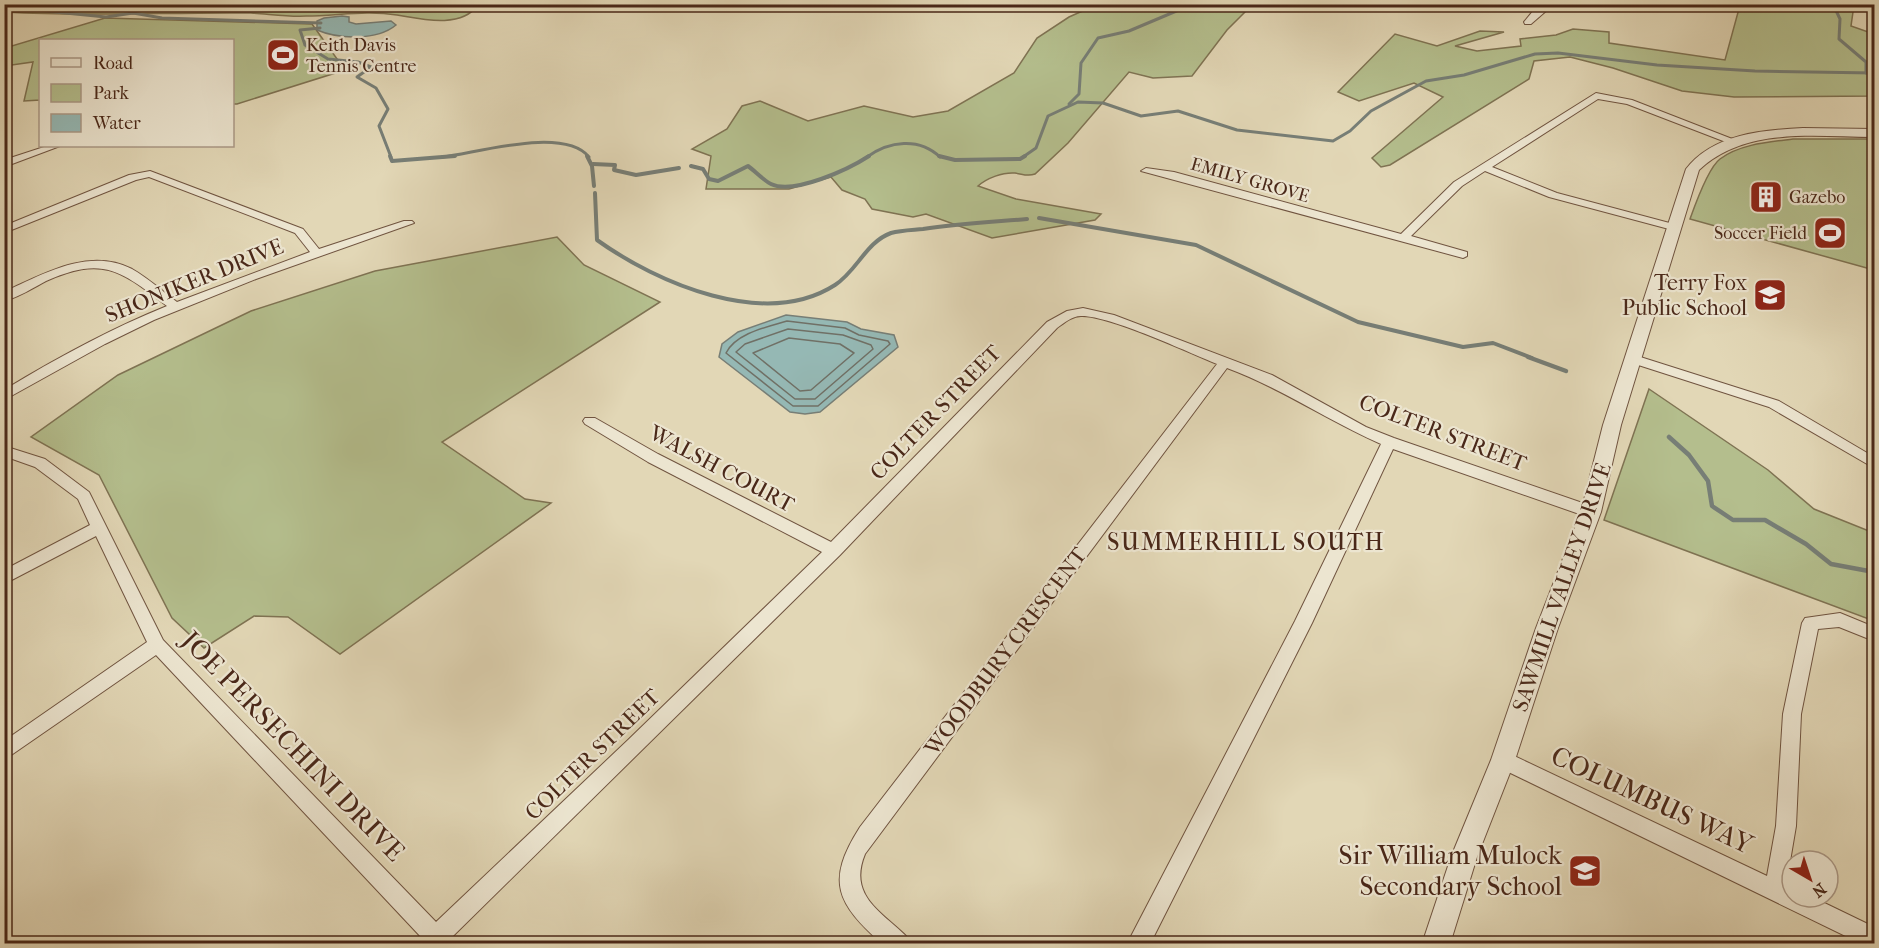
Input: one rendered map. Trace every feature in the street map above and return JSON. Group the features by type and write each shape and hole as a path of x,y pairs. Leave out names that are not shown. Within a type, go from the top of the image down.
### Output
{"street":[{"path":"1528,22 1536,13 1550,4"},
{"path":"1403,238 1458,183 1596,96 1629,102 1735,142"},
{"name":"SAWMILL VALLEY DRIVE","path":"1436,944 1464,857 1503,760 1547,628 1591,512 1612,425 1693,168 1703,156 1735,142 1777,133 1875,133"},
{"path":"4,164 52,147"},
{"path":"1484,168 1545,192 1673,227"},
{"name":"EMILY GROVE","path":"1146,171 1174,175 1344,224 1463,255"},
{"path":"4,230 133,177 150,174 299,231 317,254"},
{"name":"SHONIKER DRIVE","path":"4,396 81,351 175,306 273,267 408,223"},
{"path":"4,297 64,270 105,264 125,270 175,306"},
{"name":"COLTER STREET","path":"436,941 834,551 1052,325 1071,314 1083,312 1110,318 1267,378 1361,430 1389,442 1591,512"},
{"path":"1634,359 1774,404 1875,463"},
{"name":"WOODBURY CRESCENT","path":"898,944 858,905 848,886 852,857 902,786 1224,363"},
{"name":"WALSH COURT","path":"590,421 653,458 834,551"},
{"path":"1138,944 1303,623 1389,442"},
{"name":"JOE PERSECHINI DRIVE","path":"4,451 40,463 67,481 84,496 158,645 436,941"},
{"path":"4,578 100,527"},
{"path":"1775,890 1786,826 1792,714 1811,623 1840,620 1875,634"},
{"path":"4,752 158,645"},
{"name":"COLUMBUS WAY","path":"1503,760 1875,938"}],"green space":[{"path":"4,5 478,5 462,17 451,20 429,20 374,13 285,16 251,13 5,12"},
{"path":"1096,5 1252,5 1227,30 1192,76 1153,78 1129,72 1068,143 1035,174 1005,173 990,178 978,186 1016,199 1101,214 1095,220 992,238 926,214 913,217 872,209 865,199 842,190 831,177 789,189 706,189 711,156 692,149 727,129 742,106 760,101 808,121 864,106 913,117 948,111 1014,73 1037,38 1069,17"},
{"path":"1740,5 1854,5 1851,26 1874,34 1874,96 1734,97 1682,91 1613,68 1570,57 1534,61 1529,79 1390,165 1381,167 1372,158 1443,97 1414,83 1359,101 1338,92 1395,34 1437,46 1480,31 1504,32 1455,46 1477,51 1521,46 1520,39 1556,35 1573,29 1609,32 1609,43 1725,60"},
{"name":"Keith Davis Tennis Centre","path":"105,18 312,24 345,70 234,104 234,39 39,39 39,100 24,101 33,62 5,66 5,48"},
{"path":"1793,139 1874,139 1874,270 1690,219 1707,178 1720,159 1746,147"},
{"path":"557,237 584,265 660,302 442,442 525,499 551,503 340,654 288,617 254,616 204,648 172,618 99,475 31,437 118,375 251,311 375,271"},
{"path":"1649,389 1768,470 1814,509 1874,533 1874,621 1604,520"}],"water":[{"path":"342,16 349,17 349,22 356,24 391,21 396,25 379,34 357,37 346,37 317,30 317,21"},
{"path":"786,315 847,322 861,329 894,335 898,347 820,412 805,414 790,412 719,357 722,344 738,332"}],"waterway":[{"path":"1069,104 1079,94 1081,63 1098,38 1129,31 1193,4"},
{"path":"1833,4 1840,19 1839,39 1866,62 1866,73"},
{"path":"4,7 106,17 133,13 162,18 321,23"},
{"path":"320,28 300,30 305,45 328,59 358,62 371,67 357,77 376,88 388,109 379,126 391,157"},
{"path":"1023,157 1036,148 1048,116 1078,102 1103,103 1141,116 1178,111 1237,130 1333,141 1350,131 1371,111 1426,81 1464,75 1535,54 1558,53 1657,65 1755,71 1866,73"},
{"path":"1866,73 1874,73"},
{"path":"442,157 541,142 560,143 577,148 589,157"},
{"path":"867,157 885,147 904,144 923,146 940,157"},
{"path":"390,156 392,161 455,156"},
{"path":"587,156 592,166 594,186"},
{"path":"691,166 703,169 709,179 718,181 748,166 771,184 793,186 821,179 869,156"},
{"path":"939,156 955,160 1020,159 1025,156"},
{"path":"593,164 615,165 614,170 636,175 679,168"},
{"path":"595,193 597,240 650,272 680,285 712,296 745,302 777,303 807,298 835,285 850,272 875,243 891,233 1027,219"},
{"path":"1039,218 1196,245 1358,322 1463,347 1493,343 1532,358"},
{"path":"1528,357 1566,371"},
{"path":"1669,437 1689,455 1708,481 1712,506 1733,520 1765,520 1806,544 1831,564 1874,572"}],"place":[{"name":"Keith Davis Tennis Centre","path":"283,55"},
{"name":"Gazebo","path":"1766,197"},
{"name":"Soccer Field","path":"1830,233"},
{"name":"Terry Fox Public School","path":"1770,295"},
{"name":"Sir William Mulock Secondary School","path":"1585,871"}],"district":[{"name":"SUMMERHILL SOUTH","path":"1246,542"}]}
